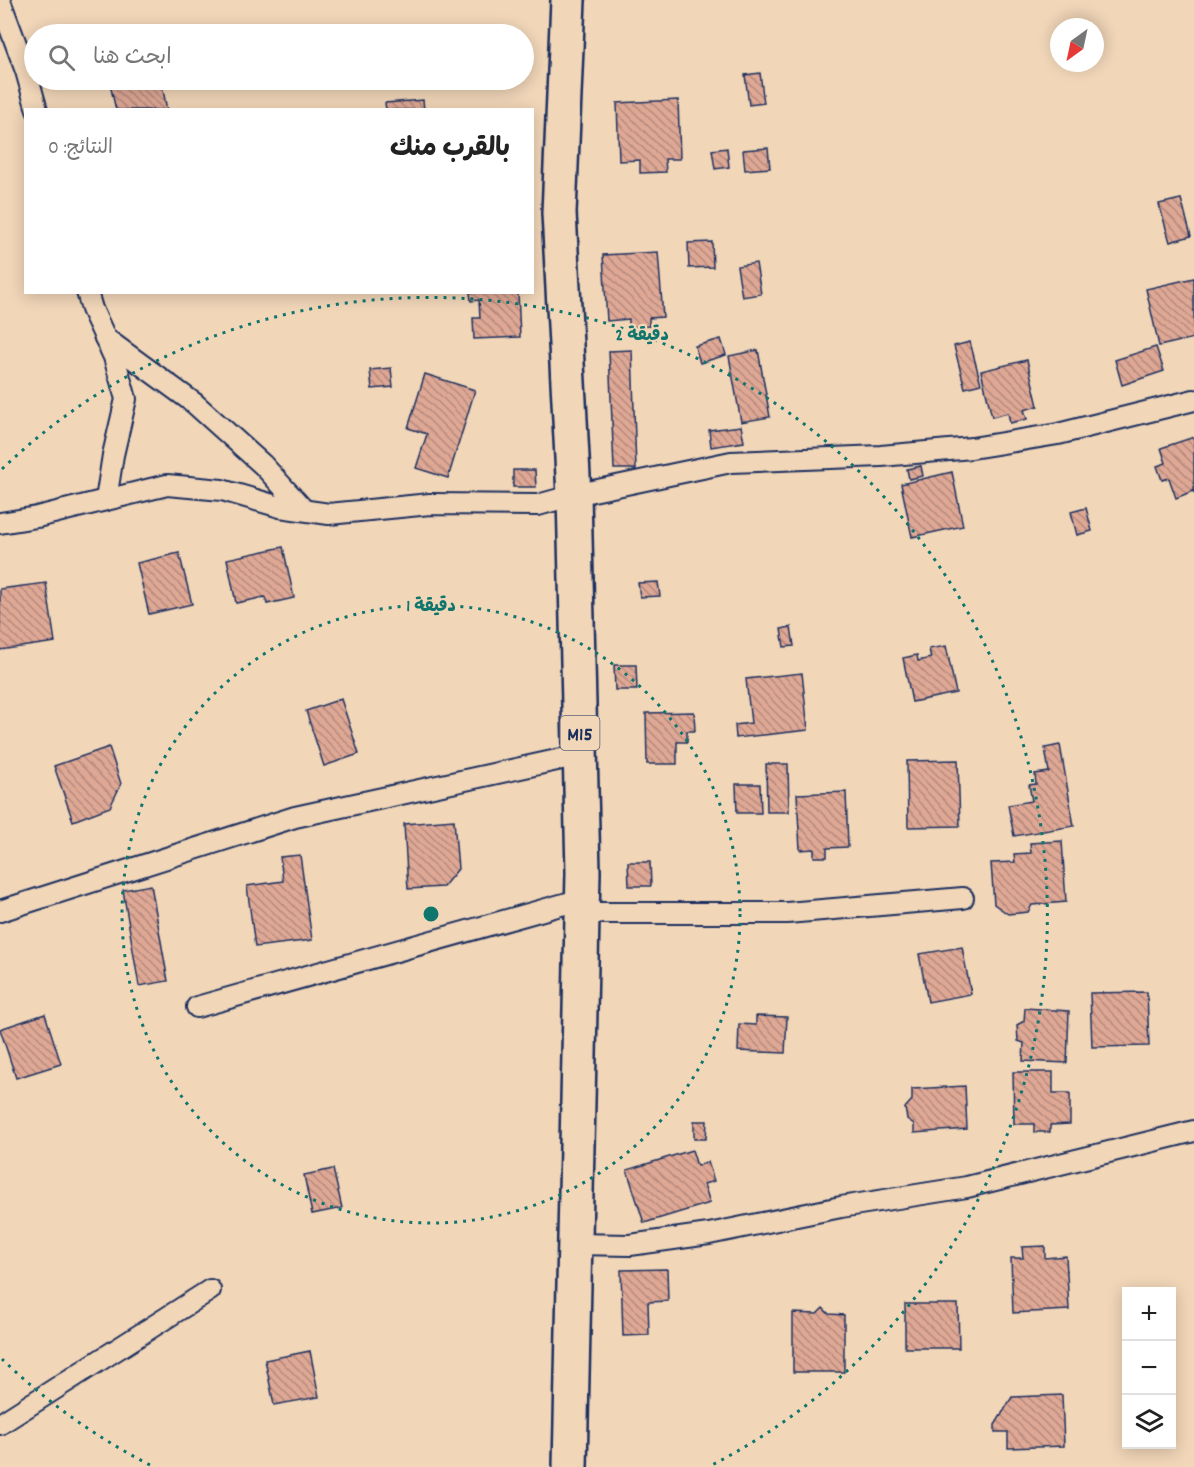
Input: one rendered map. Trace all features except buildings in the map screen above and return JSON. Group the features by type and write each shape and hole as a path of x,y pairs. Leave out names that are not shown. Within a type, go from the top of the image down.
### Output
{"highway":[{"name":"M15","path":"568,0 559,213 574,495 582,906 570,1467"}],"street":[{"path":"0,2 24,66"},
{"path":"31,90 36,108"},
{"path":"88,294 114,357 126,399 113,455 106,500"},
{"path":"105,338 194,403 263,465 304,510"},
{"path":"0,523 37,517 166,485 222,490 280,507 330,514 430,504 538,505 574,495 731,462 881,456 972,448 1058,434 1194,400"},
{"path":"0,911 295,817 580,755"},
{"path":"197,1007 582,906 787,913 963,898"},
{"path":"574,1244 630,1245 967,1187 1194,1131"},
{"path":"0,1424 210,1290"}]}
